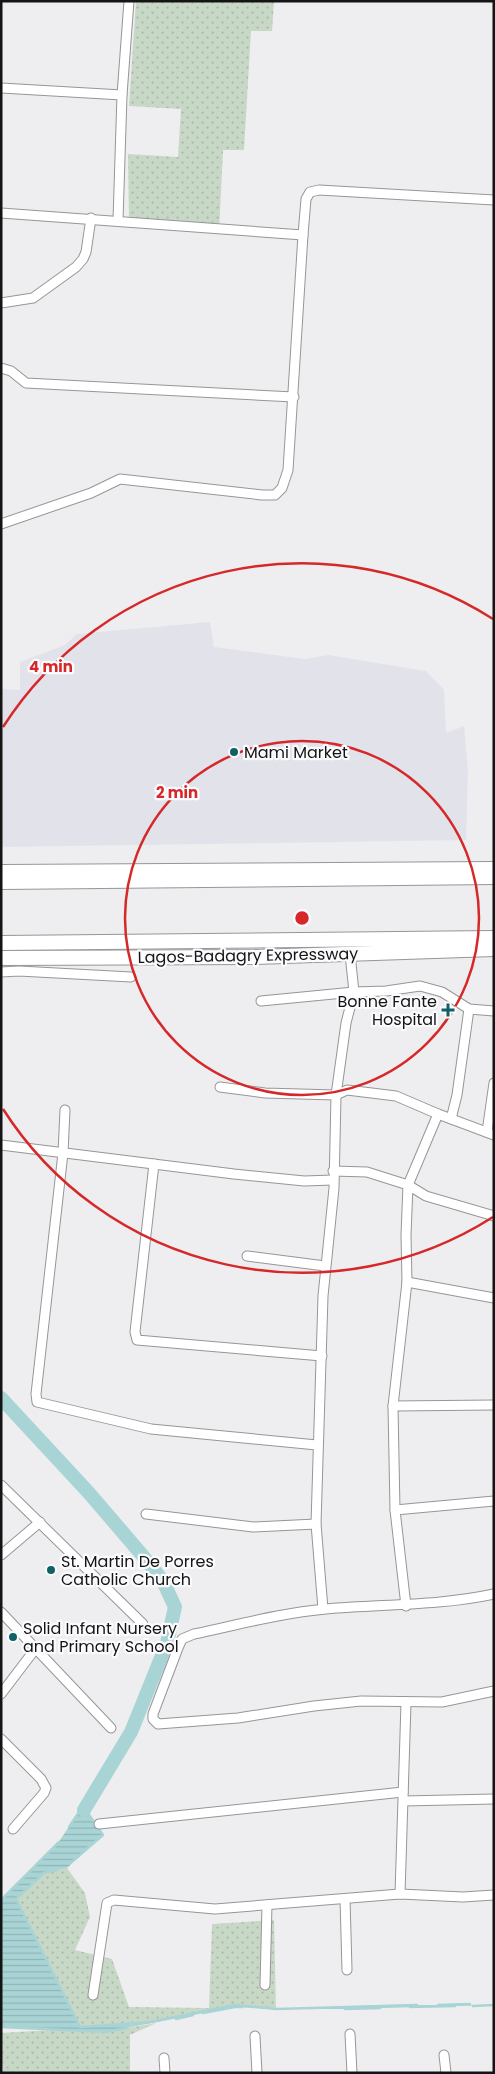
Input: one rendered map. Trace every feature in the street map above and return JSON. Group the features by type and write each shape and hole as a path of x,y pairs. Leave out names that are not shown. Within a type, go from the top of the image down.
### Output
{"main road":[{"path":"1,872 494,869"},
{"path":"1,882 494,877"},
{"name":"Lagos-Badagry Expressway","path":"1,942 494,938"},
{"name":"Lagos-Badagry Expressway","path":"1,958 246,957 494,949"}],"street":[{"path":"118,220 122,95 129,1"},
{"path":"1,88 122,95"},
{"path":"1,524 91,493 120,479 275,495 282,488 286,479 294,397 306,199 310,192 319,190 494,200"},
{"path":"1,213 91,218 303,235"},
{"path":"1,304 33,298 76,267 86,252 91,218"},
{"path":"1,368 11,371 26,383 294,397"},
{"path":"323,1609 316,1524 323,1296 334,1175 336,1094 345,1030 354,992 350,954"},
{"path":"1,972 19,971 132,977"},
{"path":"261,1001 354,992 386,991 410,987 430,988 442,992 468,1009 494,1011"},
{"path":"451,1119 457,1095 468,1009"},
{"path":"220,1087 265,1093 336,1094 347,1090 396,1096 490,1133 494,1083"},
{"path":"65,1110 63,1153 36,1394 37,1402 151,1429 317,1445"},
{"path":"406,1606 395,1510 393,1406 407,1282 408,1185 438,1114"},
{"path":"1,1145 304,1181 334,1175 367,1172 408,1185 426,1196 494,1216"},
{"path":"154,1164 135,1332 138,1340 322,1356"},
{"path":"247,1256 325,1266"},
{"path":"407,1282 494,1298"},
{"path":"393,1406 494,1405"},
{"path":"1,1486 143,1624"},
{"path":"395,1510 494,1501"},
{"path":"146,1514 253,1527 316,1524"},
{"path":"1,1555 40,1522"},
{"path":"494,1594 464,1601 406,1606 378,1605 323,1609 275,1616 194,1634 182,1639 153,1714 153,1719 158,1724 238,1718 361,1701 442,1702 494,1691"},
{"path":"1,1612 112,1728"},
{"path":"1,1694 36,1648"},
{"path":"400,1894 406,1703"},
{"path":"1,1739 41,1779 46,1788 44,1793 13,1829"},
{"path":"99,1824 403,1797 494,1799"},
{"path":"93,1995 107,1903 114,1900 215,1909 400,1894 462,1897 494,1895"},
{"path":"346,1899 347,1970"},
{"path":"265,1985 267,1905"},
{"path":"350,2034 352,2073"},
{"path":"255,2036 257,2073"},
{"path":"444,2054 446,2073"},
{"path":"164,2058 165,2073"}],"shaded area":[{"name":"Mami Market","path":"210,622 214,647 305,659 328,655 426,671 444,690 446,733 464,726 468,771 466,840 1,847 1,689 20,690 20,662 65,645 77,634"}],"green space":[{"path":"136,1 274,1 272,31 251,31 244,150 223,150 219,231 129,222 128,154 178,157 181,109 129,106"},
{"path":"67,1868 85,1893 90,1917 75,1950 112,1959 129,2007 209,2008 212,1924 274,1920 276,2009 235,2005 151,2022 80,2027 16,1899 44,1873"},
{"path":"156,2023 130,2035 130,2073 3,2073 1,2033 52,2030 105,2032"}],"water":[{"path":"83,1806 103,1835 67,1868 44,1873 16,1899 80,2027 151,2022 235,2005 276,2009 235,2007 105,2032 1,2027 1,1900 58,1843"},
{"path":"417,2005 494,2005 348,2009 276,2009"}],"waterway":[{"path":"1,1398 89,1493 143,1556 163,1581 175,1607 167,1643 131,1732 84,1810"},
{"path":"69,1827 83,1806 103,1835 74,1860"},
{"path":"1,1900 59,1842"},
{"path":"57,1870 44,1873 16,1899 80,2027 150,2022 235,2005 276,2009 417,2005"},
{"path":"438,2005 470,2004"},
{"path":"473,2006 494,2005"},
{"path":"410,2007 455,2006"},
{"path":"203,2013 242,2007"},
{"path":"345,2009 380,2008"},
{"path":"176,2019 193,2015"},
{"path":"1,2027 105,2032 127,2028"}],"place":[{"name":"Mami Market","path":"234,752"},
{"name":"Bonne Fante Hospital","path":"448,1010"},
{"name":"St. Martin De Porres Catholic Church","path":"51,1570"},
{"name":"Solid Infant Nursery and Primary School","path":"13,1637"}]}
